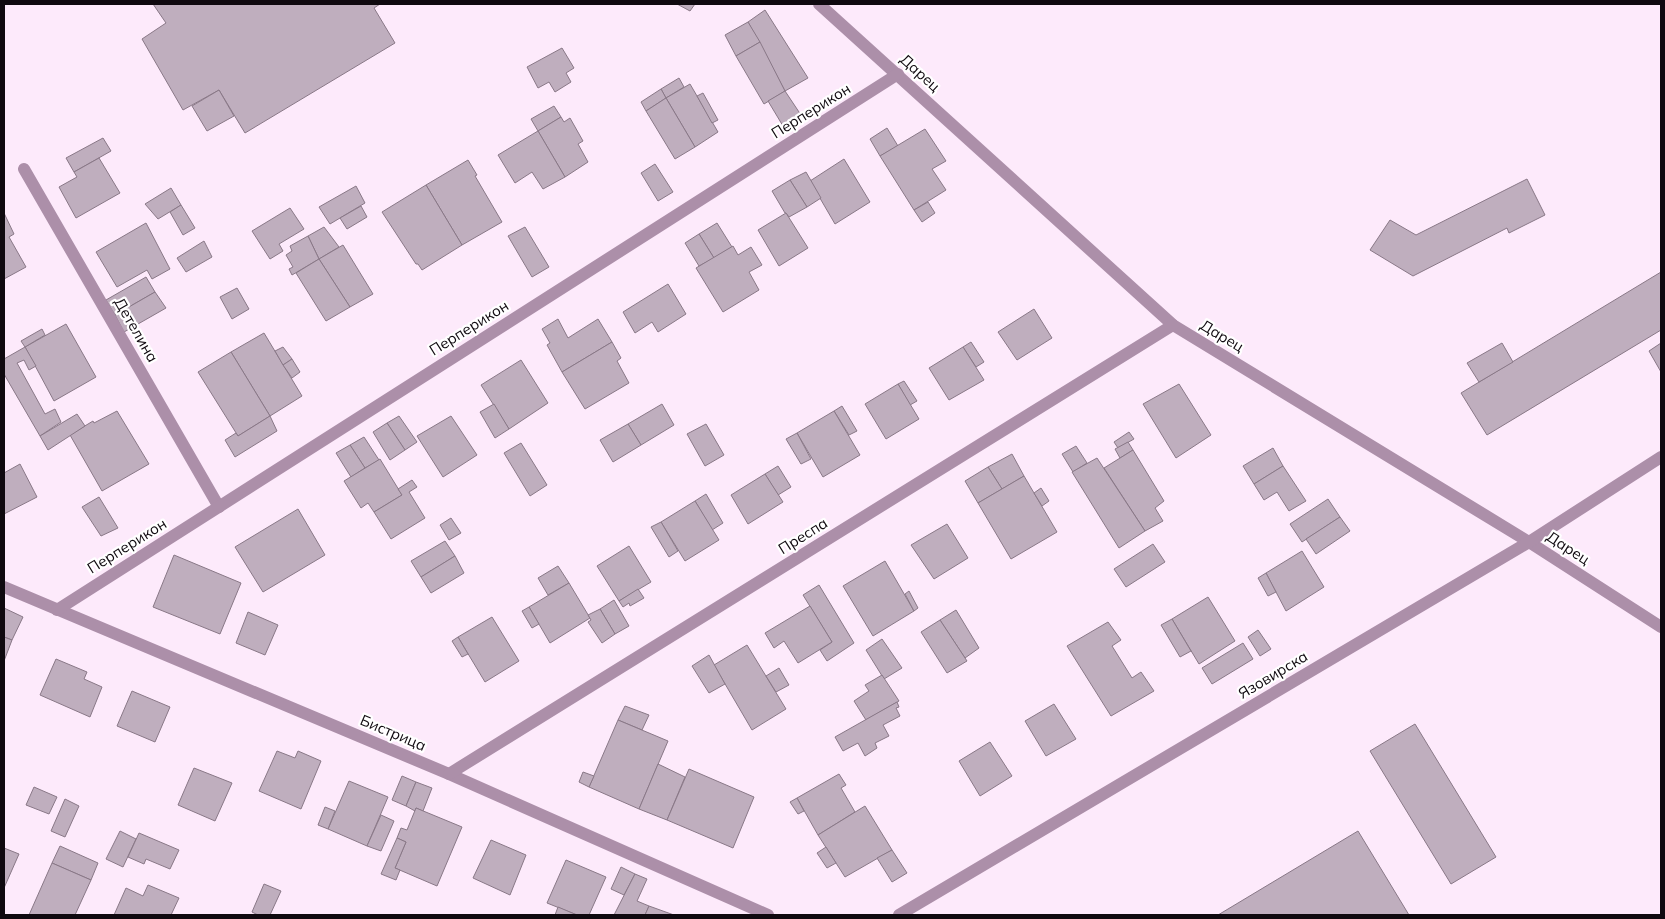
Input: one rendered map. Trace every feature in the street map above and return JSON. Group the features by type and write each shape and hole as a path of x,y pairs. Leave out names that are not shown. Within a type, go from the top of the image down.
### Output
{"street":[{"name":"Дарец","path":"819,4 1173,325 1529,542 1661,627"},
{"name":"Перперикон","path":"57,610 898,74"},
{"name":"Детелина","path":"24,170 219,507"},
{"name":"Преспа","path":"450,774 1173,325"},
{"name":"Язовирска","path":"899,915 1529,542 1661,457"},
{"name":"Бистрица","path":"4,587 450,774 768,915"}],"building":[{"path":"153,4 380,4 374,8 395,43 245,133 219,90 183,110 142,39 166,23"},
{"path":"677,4 695,4 690,11"},
{"path":"765,10 808,78 785,91 748,22"},
{"path":"748,22 760,42 736,56 725,35"},
{"path":"760,42 785,91 764,104 736,56"},
{"path":"562,48 574,68 566,73 571,82 555,92 549,82 538,88 527,67"},
{"path":"679,78 684,87 666,98 661,89"},
{"path":"690,84 718,132 695,147 666,98"},
{"path":"661,89 666,98 646,111 641,102"},
{"path":"219,90 234,116 207,131 192,106"},
{"path":"785,91 801,115 783,126 768,101"},
{"path":"703,93 718,120 712,123 697,96"},
{"path":"666,98 695,147 675,159 646,111"},
{"path":"554,106 561,117 538,131 531,119"},
{"path":"561,117 564,122 570,118 583,141 578,144 588,162 565,177 538,131"},
{"path":"887,128 898,146 880,156 870,139"},
{"path":"925,129 946,161 932,169 946,190 914,210 880,156"},
{"path":"538,131 565,177 543,189 532,172 515,183 498,155"},
{"path":"103,138 111,151 74,172 66,158"},
{"path":"99,158 120,193 76,218 59,187 77,177 74,172"},
{"path":"844,159 870,202 835,224 810,181"},
{"path":"468,160 477,175 475,176 502,222 462,245 426,185"},
{"path":"655,164 673,192 658,201 641,173"},
{"path":"806,172 821,198 807,207 790,180"},
{"path":"1527,179 1545,215 1509,233 1507,228 1413,276 1370,250 1390,220 1416,235"},
{"path":"790,180 807,207 789,217 772,191"},
{"path":"426,185 462,245 422,270 416,264 382,212"},
{"path":"356,186 365,203 330,224 319,207"},
{"path":"171,188 181,205 158,219 145,204"},
{"path":"928,202 935,213 922,222 914,210"},
{"path":"181,205 195,228 183,235 170,212"},
{"path":"361,206 367,217 347,229 340,218"},
{"path":"290,208 304,229 279,244 283,251 270,259 252,231"},
{"path":"4,213 14,234 9,237 26,267 4,279"},
{"path":"786,213 808,248 779,266 758,230"},
{"path":"146,223 170,269 152,279 147,270 117,287 96,252"},
{"path":"717,223 732,247 714,258 699,234"},
{"path":"324,227 339,247 319,259 308,236"},
{"path":"525,227 549,267 532,277 508,236"},
{"path":"699,234 714,258 699,266 685,243"},
{"path":"308,236 319,259 292,275 289,269 293,267 286,255 292,251 290,246"},
{"path":"204,241 212,257 186,272 177,258"},
{"path":"343,245 373,294 350,307 319,259"},
{"path":"733,246 738,255 751,247 762,265 749,272 759,290 723,312 696,268"},
{"path":"319,259 350,307 326,321 296,273"},
{"path":"1661,272 1661,330 1487,435 1461,393"},
{"path":"146,277 155,292 115,315 106,300"},
{"path":"668,284 686,314 658,332 652,322 635,333 623,312"},
{"path":"237,288 249,309 232,319 220,297"},
{"path":"155,292 166,308 124,332 115,315"},
{"path":"1034,309 1052,338 1017,360 998,332"},
{"path":"558,319 568,338 598,319 612,342 562,372 547,345 550,343 542,329"},
{"path":"66,324 96,377 54,401 25,347"},
{"path":"42,329 45,335 25,347 21,341"},
{"path":"264,333 302,396 270,416 231,352"},
{"path":"612,342 621,358 617,361 629,383 585,409 562,372"},
{"path":"971,342 984,362 976,367 963,347"},
{"path":"1502,343 1513,362 1479,382 1467,363"},
{"path":"1661,343 1661,372 1649,351"},
{"path":"25,347 36,366 29,370 24,360 17,363 45,414 55,409 61,422 40,436 4,374 4,359"},
{"path":"283,347 292,359 283,365 275,351"},
{"path":"963,347 984,380 949,400 929,368"},
{"path":"231,352 270,416 238,436 198,372"},
{"path":"292,359 300,372 292,378 283,365"},
{"path":"521,360 548,403 509,429 481,385"},
{"path":"904,381 917,401 910,405 898,384"},
{"path":"898,384 919,419 886,439 865,404"},
{"path":"1179,384 1211,435 1176,458 1143,404"},
{"path":"494,404 509,429 495,438 480,412"},
{"path":"662,404 674,425 641,445 628,424"},
{"path":"842,406 857,431 849,435 834,411"},
{"path":"117,411 149,464 102,491 70,435 93,421 94,423"},
{"path":"834,411 860,455 823,477 797,433"},
{"path":"77,414 85,426 48,450 40,436"},
{"path":"270,416 277,431 235,457 225,440 236,433 238,436"},
{"path":"399,416 417,442 405,450 387,423"},
{"path":"451,416 477,455 443,477 417,436"},
{"path":"387,423 405,450 390,460 373,432"},
{"path":"628,424 641,445 613,462 600,440"},
{"path":"706,424 724,455 705,466 687,434"},
{"path":"1129,432 1134,439 1118,448 1114,442"},
{"path":"797,433 811,459 801,464 786,439"},
{"path":"364,437 379,460 365,468 350,445"},
{"path":"1128,442 1133,450 1120,458 1115,449"},
{"path":"521,443 547,485 530,496 504,453"},
{"path":"350,445 365,468 351,477 336,453"},
{"path":"1076,446 1087,463 1073,472 1062,454"},
{"path":"1273,448 1283,466 1254,484 1243,466"},
{"path":"1133,450 1164,501 1155,508 1163,521 1145,531 1104,468"},
{"path":"1012,454 1024,476 1002,489 988,467"},
{"path":"1097,458 1145,531 1119,548 1072,472"},
{"path":"380,459 402,495 374,512 368,503 361,508 344,481"},
{"path":"20,464 37,497 4,514 4,473"},
{"path":"778,466 791,487 778,495 765,474"},
{"path":"1283,466 1306,501 1289,511 1277,492 1264,500 1254,484"},
{"path":"988,467 1002,489 978,503 965,481"},
{"path":"765,474 783,502 748,524 731,495"},
{"path":"1024,476 1057,532 1011,559 978,503"},
{"path":"412,480 417,487 409,492 425,518 391,539 374,512 402,495 398,489"},
{"path":"1041,488 1049,501 1042,506 1034,493"},
{"path":"706,494 723,523 712,530 695,501"},
{"path":"99,497 118,528 101,536 82,507"},
{"path":"1328,499 1340,517 1302,542 1290,524"},
{"path":"695,501 719,540 685,561 661,522"},
{"path":"298,509 325,555 263,592 235,547"},
{"path":"1340,517 1350,531 1316,554 1306,539"},
{"path":"451,518 461,533 449,540 440,525"},
{"path":"661,522 678,551 669,557 651,527"},
{"path":"947,524 968,558 934,579 911,545"},
{"path":"445,541 455,556 421,577 411,561"},
{"path":"1153,544 1165,562 1126,587 1114,569"},
{"path":"629,546 651,582 619,601 597,566"},
{"path":"1302,551 1324,587 1286,611 1266,573"},
{"path":"174,555 241,583 220,634 153,607"},
{"path":"455,556 464,573 431,593 421,577"},
{"path":"885,561 914,611 873,636 843,586"},
{"path":"558,566 569,583 548,595 538,578"},
{"path":"1266,573 1276,592 1268,596 1258,578"},
{"path":"569,583 590,618 550,643 529,607"},
{"path":"819,585 854,643 827,661 820,650 832,642 803,595"},
{"path":"638,589 644,598 630,606 629,603 623,607 619,601"},
{"path":"909,591 918,608 914,611 905,594"},
{"path":"1208,597 1235,641 1199,664 1172,619"},
{"path":"614,600 629,626 615,634 600,609"},
{"path":"810,606 832,642 798,663 784,641 774,648 765,633"},
{"path":"529,607 539,624 532,628 522,611"},
{"path":"4,608 23,617 12,640 4,637"},
{"path":"600,609 615,634 602,643 588,622 591,620 588,615"},
{"path":"956,610 979,648 965,658 940,620"},
{"path":"248,612 278,625 265,655 236,643"},
{"path":"492,617 519,661 485,682 458,637"},
{"path":"1172,619 1191,651 1180,657 1161,625"},
{"path":"940,620 967,661 947,673 921,632"},
{"path":"1108,622 1121,640 1112,646 1132,678 1141,672 1154,691 1111,716 1067,646"},
{"path":"1258,630 1271,649 1260,656 1248,637"},
{"path":"4,637 12,640 4,661"},
{"path":"458,637 468,654 462,657 452,641"},
{"path":"882,639 902,668 884,679 866,650"},
{"path":"1243,643 1253,659 1212,684 1202,668"},
{"path":"747,645 786,709 752,730 714,665"},
{"path":"709,655 725,684 709,693 692,666"},
{"path":"56,659 87,672 84,679 102,687 90,717 40,695"},
{"path":"779,668 789,685 776,692 766,676"},
{"path":"882,675 899,701 866,720 854,701 869,691 865,685"},
{"path":"132,691 170,707 155,742 117,726"},
{"path":"897,702 899,707 896,708 900,716 883,725 889,736 875,743 877,748 865,756 858,743 843,751 835,737"},
{"path":"1054,704 1076,739 1046,756 1025,721"},
{"path":"625,706 649,715 642,730 618,720"},
{"path":"618,720 668,741 639,809 589,787"},
{"path":"1415,724 1496,857 1451,884 1370,751"},
{"path":"990,742 1012,776 980,796 959,761"},
{"path":"277,751 295,758 298,751 321,761 301,809 259,791"},
{"path":"658,764 685,777 667,820 639,809"},
{"path":"194,768 232,783 215,821 178,805"},
{"path":"689,769 754,797 733,848 667,820"},
{"path":"583,772 594,776 589,787 579,782"},
{"path":"839,774 846,785 841,788 855,812 818,835 797,798"},
{"path":"402,776 416,782 406,806 392,800"},
{"path":"349,781 388,797 367,846 328,829"},
{"path":"416,782 432,788 423,811 416,808 415,811 406,806"},
{"path":"34,787 57,797 49,814 26,805"},
{"path":"797,798 804,811 798,814 790,802"},
{"path":"65,799 79,806 65,837 51,831"},
{"path":"865,806 892,850 845,877 818,835"},
{"path":"325,807 335,811 328,829 318,825"},
{"path":"416,808 462,827 437,886 395,868 406,842 397,838 401,828 407,830"},
{"path":"381,815 394,821 381,851 367,846"},
{"path":"120,831 136,839 123,867 106,859"},
{"path":"1358,831 1409,915 1218,915"},
{"path":"139,833 179,850 170,869 146,859 144,864 128,857"},
{"path":"397,838 406,842 395,868 400,870 396,880 381,874"},
{"path":"491,840 526,855 510,895 473,878"},
{"path":"60,846 98,863 91,880 52,863"},
{"path":"826,847 836,863 827,868 817,853"},
{"path":"4,848 19,854 4,888"},
{"path":"892,850 907,873 892,882 877,858"},
{"path":"566,860 606,877 589,915 577,915 547,903"},
{"path":"52,863 91,880 75,915 29,915"},
{"path":"621,867 635,874 624,895 611,889"},
{"path":"635,874 647,879 637,901 649,906 645,915 614,915"},
{"path":"264,884 281,891 270,915 258,915 252,912"},
{"path":"148,885 179,898 171,915 114,915 126,888 143,896"},
{"path":"649,906 674,915 645,915"},
{"path":"558,907 577,915 555,915"}]}
